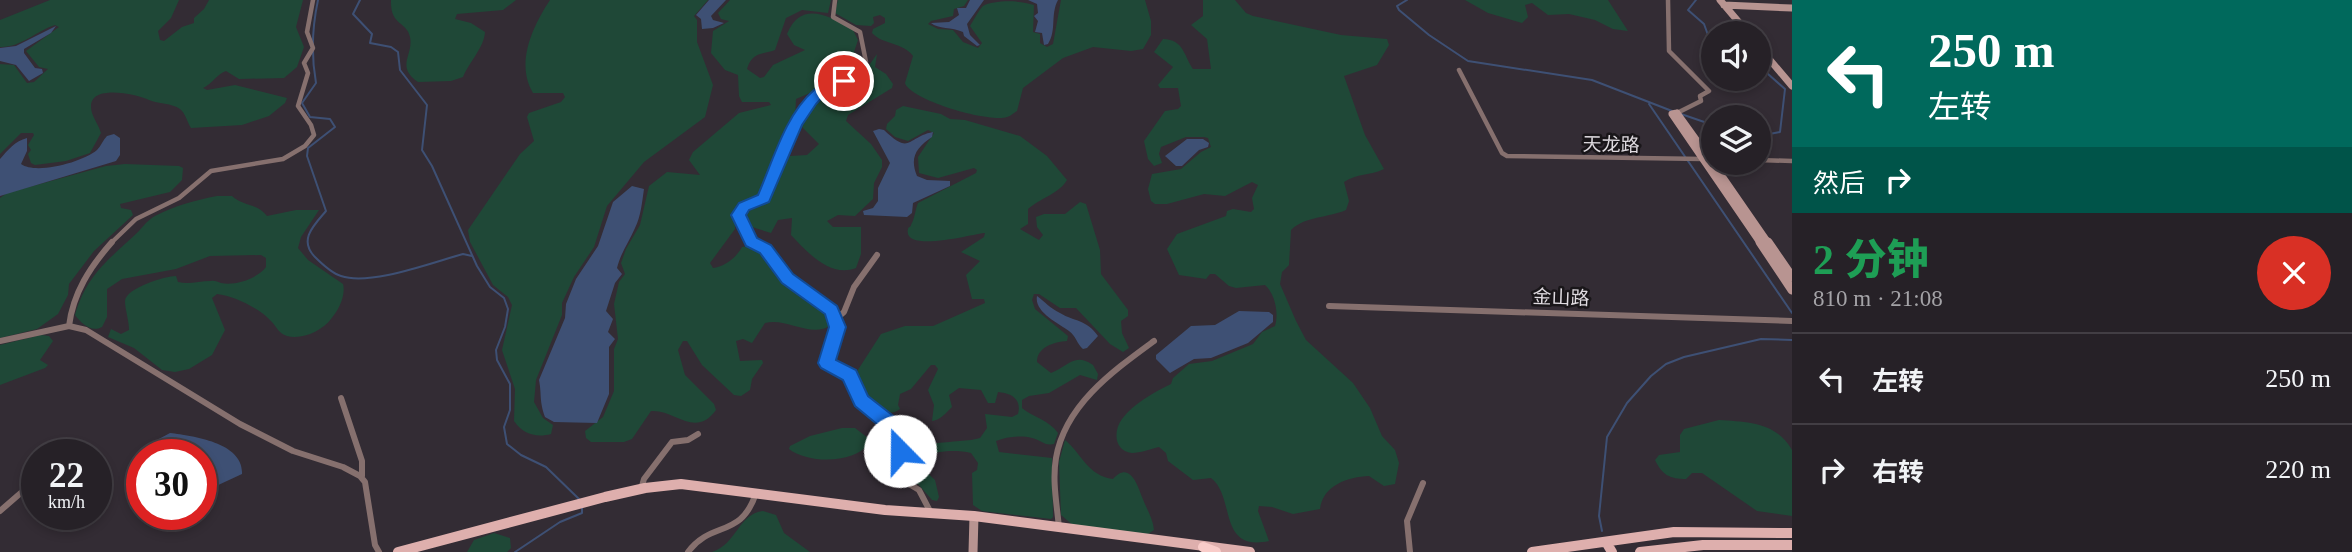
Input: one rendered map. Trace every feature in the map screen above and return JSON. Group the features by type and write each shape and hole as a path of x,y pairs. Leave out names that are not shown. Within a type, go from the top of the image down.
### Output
{"main road":[{"path":"398,552 641,489 681,485 974,516 1209,550 1250,552"},
{"path":"1532,552 1609,547 1674,533 1792,533"},
{"path":"1640,552 1703,545 1792,545"}],"street":[{"path":"69,326 69,313 76,294 104,251 135,220 157,206 176,200 201,176 216,169 269,164 308,145 314,135 311,125 298,106 309,73 304,63 313,48 307,33 313,0"},
{"path":"835,0 833,17 860,32 866,62 859,73 820,91 811,101 795,125 764,199 744,206 739,215 751,242 765,249 788,279 832,310 838,327 827,363 850,375 862,401 898,430 898,470 904,481 919,490 931,513"},
{"path":"1668,0 1669,51 1709,91 1700,96 1701,101 1672,114 1701,159"},
{"path":"1722,3 1792,8"},
{"path":"1722,3 1738,21"},
{"path":"1771,61 1792,86"},
{"name":"天龙路","path":"1459,70 1502,153 1507,156 1701,159"},
{"path":"1677,113 1701,145"},
{"path":"1771,160 1792,161"},
{"path":"1712,175 1792,290"},
{"path":"1723,175 1792,277"},
{"path":"836,319 844,312 854,288 877,255"},
{"name":"金山路","path":"1329,306 1792,321"},
{"path":"0,341 69,326 86,330 271,441 311,459 362,476"},
{"path":"1059,528 1056,458 1067,427 1100,382 1154,341"},
{"path":"341,398 362,461 362,476 375,545 379,552"},
{"path":"641,489 672,442 688,440 698,434"},
{"path":"1410,552 1406,536 1406,516 1421,495 1423,483"},
{"path":"0,511 21,493"},
{"path":"688,552 692,545 707,535 741,521 748,513 756,493"},
{"path":"973,552 974,516"}],"green space":[{"path":"50,0 179,0 171,18 158,31 160,40 164,41 182,27 194,23 194,18 209,0 303,0 296,27 304,47 297,67 284,78 239,79 226,71 203,88 207,90 235,85 287,98 285,103 269,116 242,125 191,128 184,113 177,107 123,93 103,94 95,97 91,103 92,113 101,133 90,153 66,161 35,165 31,163 28,154 33,133 21,133 0,154 0,64 14,65 27,83 34,82 48,69 39,67 26,51 59,27 55,25 14,45 0,47 0,20"},
{"path":"391,0 516,0 503,10 457,14 455,19 471,23 485,32 463,77 451,81 418,82 411,76 406,65 410,37 406,28 393,15"},
{"path":"550,0 708,0 694,16 697,20 697,42 713,85 705,117 644,162 607,206 594,247 574,277 562,303 562,315 536,380 534,402 543,418 553,425 551,434 540,435 526,432 514,421 515,389 502,350 512,305 508,297 493,285 470,242 468,230 520,154 534,141 527,117 529,113 561,102 565,97 563,93 533,93 526,69 532,33"},
{"path":"730,0 831,0 828,13 802,10 786,18 775,50 758,55 749,64 747,69 760,78 764,77 773,65 805,50 794,45 787,34 799,17 807,14 824,15 852,28 858,40 854,52 861,57 861,62 819,89 796,99 795,119 776,154 764,191 739,207 735,214 735,229 710,263 713,268 721,266 734,258 742,247 754,245 762,249 787,284 832,320 831,325 815,330 782,323 765,323 752,343 743,339 736,341 740,361 762,360 763,363 752,379 750,390 741,396 734,395 702,365 687,341 683,341 678,350 685,375 714,404 716,410 708,418 693,423 651,411 632,439 624,442 591,442 586,438 585,431 603,417 614,391 614,349 618,339 614,304 619,282 625,274 621,263 640,225 649,186 667,172 700,175 689,160 693,152 739,113 771,105 769,102 742,102 738,75 725,70 711,53 713,31 729,21 721,19 718,13"},
{"path":"838,0 968,0 964,6 954,9 953,16 928,24 938,29 953,30 963,42 978,48 982,43 970,26 981,8 988,4 1007,1 1034,5 1033,32 1040,34 1040,43 1047,47 1053,44 1061,0 1145,0 1151,21 1151,35 1143,49 1131,51 1093,47 1063,58 1023,88 1017,111 1007,117 984,117 951,109 910,90 905,83 913,56 904,48 872,33 873,29 885,23 885,18 880,15 873,17 874,23 871,26 856,25 835,13"},
{"path":"1203,0 1235,0 1246,13 1253,16 1341,35 1387,39 1389,45 1377,65 1344,76 1365,135 1384,169 1344,182 1349,201 1346,210 1303,222 1291,230 1289,265 1282,272 1280,284 1306,340 1353,383 1370,408 1382,436 1395,450 1399,463 1395,484 1384,486 1369,476 1353,478 1331,488 1320,509 1293,514 1259,506 1258,511 1269,541 1253,542 1234,531 1219,487 1211,478 1193,480 1168,461 1166,453 1159,447 1142,452 1126,451 1119,445 1116,435 1119,424 1132,408 1171,384 1173,378 1189,364 1212,361 1253,344 1262,332 1275,326 1276,321 1274,298 1265,285 1236,288 1229,286 1215,274 1210,274 1206,279 1179,275 1167,249 1177,234 1226,216 1227,211 1233,209 1251,212 1254,209 1252,198 1258,185 1252,182 1225,196 1204,194 1167,204 1155,204 1151,201 1148,189 1152,174 1181,169 1211,147 1208,138 1186,137 1161,147 1159,154 1162,163 1154,166 1148,159 1144,141 1165,111 1181,106 1178,88 1160,88 1158,85 1173,67 1154,52 1163,39 1179,45 1193,69 1211,69 1207,39 1191,25 1203,16"},
{"path":"1465,0 1608,0 1628,31 1613,29 1595,20 1569,14 1548,15 1532,3 1525,5 1528,17 1522,23 1488,13"},
{"path":"877,54 875,67 886,74 893,84 892,88 848,115 846,121 871,144 882,160 882,167 874,183 873,199 855,216 838,215 827,221 833,227 861,227 861,254 856,268 837,269 820,262 791,235 792,218 778,220 771,233 752,227 745,216 767,201 790,156 807,155 819,144 802,127 813,103 860,78"},
{"path":"903,106 1020,136 1047,156 1067,180 1060,189 1028,209 1028,224 1020,229 1039,240 1043,235 1037,227 1036,217 1044,214 1065,214 1080,202 1086,204 1100,250 1101,274 1128,310 1128,316 1121,321 1122,333 1129,348 1123,352 1110,344 1076,308 1060,308 1039,294 1034,294 1032,300 1035,309 1068,336 1067,341 1043,349 1037,362 1051,373 1071,362 1081,360 1093,365 1098,374 1097,380 1080,375 1049,393 1029,396 1022,400 1022,408 1058,433 1054,444 1023,437 996,441 999,452 1052,458 1051,519 982,511 973,505 972,473 977,470 978,463 971,453 944,452 918,459 917,463 935,480 939,497 937,501 932,500 919,485 903,474 903,462 908,453 930,444 980,438 987,428 985,414 1012,417 1018,414 1018,404 1014,398 998,392 995,403 988,403 981,390 959,388 949,395 952,407 940,418 932,421 934,405 928,390 938,369 935,365 931,365 911,389 900,394 900,409 893,413 878,409 872,404 854,376 881,334 905,326 933,326 985,303 984,299 972,299 966,275 980,261 961,252 984,237 985,233 928,241 909,236 908,228 918,203 976,173 977,170 974,168 938,178 919,173 918,157 934,133 928,130 908,141 895,137 886,129 887,124 895,116 896,110"},
{"path":"106,166 179,166 183,168 182,180 170,192 120,204 121,208 131,210 133,215 94,251 69,284 68,295 58,314 37,329 0,338 0,198 7,193"},
{"path":"217,196 232,196 259,209 267,216 296,210 319,210 301,237 298,248 308,260 343,284 341,302 327,323 305,336 287,336 253,307 217,294 212,298 225,330 212,355 189,369 175,372 162,370 134,348 108,337 111,329 121,334 129,330 125,301 127,296 139,287 155,280 176,276 178,282 182,283 240,282 258,275 266,267 266,258 261,255 210,256 176,269 122,279 107,289 107,317 102,327 90,328 77,318 75,315 80,300 93,277 148,221 177,206"},
{"path":"41,335 49,336 53,341 40,360 48,365 0,385 0,345"},
{"path":"1719,420 1760,425 1770,429 1792,450 1792,516 1757,511 1702,473 1692,473 1686,479 1680,479 1667,475 1661,469 1655,460 1659,455 1680,452 1680,435 1684,429"},
{"path":"842,428 855,428 868,438 869,443 853,455 831,460 808,457 789,449 810,436"},
{"path":"1065,440 1097,474 1113,479 1124,472 1132,476 1151,517 1154,530 1148,534 1074,526 1061,515 1059,462"},
{"path":"763,511 776,515 784,533 810,552 712,552 727,543 748,518"},
{"path":"494,533 510,538 511,548 507,552 467,552 474,540"}],"water":[{"path":"709,0 726,0 711,16 713,20 724,23 702,29 701,19 696,15"},
{"path":"970,0 984,0 967,24 970,35 980,45 977,46 964,36 963,32 931,23 949,22 959,15 957,8 966,8"},
{"path":"1028,0 1058,0 1048,44 1044,45 1042,33 1035,32 1038,21 1034,16 1038,13 1037,4"},
{"path":"56,26 51,33 24,49 35,68 42,69 43,73 29,81 16,65 0,61 0,48 16,46"},
{"path":"879,129 905,143 933,132 932,137 922,145 914,158 917,176 927,180 950,181 950,186 913,203 912,213 907,217 864,215 863,211 873,208 878,201 878,188 890,163 873,131"},
{"path":"114,134 120,138 120,155 116,161 0,196 0,159 19,141 27,138 27,151 21,164 48,168 81,159 97,150 107,136"},
{"path":"1187,139 1203,139 1209,143 1208,147 1199,150 1182,166 1176,166 1165,156"},
{"path":"632,186 644,189 639,219 617,268 622,274 615,283 606,311 613,319 608,332 615,339 609,347 609,394 597,423 554,422 545,417 539,380 565,318 566,304 576,279 598,246 613,202"},
{"path":"1037,296 1065,316 1089,326 1098,336 1083,349 1071,333 1043,312 1037,302"},
{"path":"1239,311 1269,312 1273,315 1273,322 1248,343 1211,358 1194,359 1170,373 1156,359 1156,355 1191,326 1215,325"},
{"path":"170,433 204,439 159,439"},
{"path":"217,444 235,455 242,474 217,486"}],"waterway":[{"path":"318,0 313,42 316,83 302,103 310,117 330,119 335,127 308,148 307,156 326,211 310,233 310,251 334,273 354,278 385,276 463,254 472,256"},
{"path":"360,0 353,14 372,34 370,43 391,47 398,52 400,70 427,105 422,150 432,166 477,266 490,287 504,298 508,309 505,327 496,350 497,360 510,384 510,410 504,427 507,444 521,455 546,467 579,499"},
{"path":"1407,0 1397,6 1399,10 1429,35 1468,61 1592,80 1672,111"},
{"path":"1696,0 1688,10 1701,21"},
{"path":"1771,77 1785,89 1780,132 1771,134"},
{"path":"1649,104 1792,313"},
{"path":"1681,114 1701,121"},
{"path":"1602,531 1599,516 1607,437 1627,403 1651,376 1666,364 1684,357 1761,339 1792,340"},
{"path":"515,552 560,522 582,513 582,508"}],"route":[{"path":"844,81 820,91 811,101 795,125 764,199 744,206 739,215 751,242 765,249 788,279 832,310 838,327 827,363 850,375 862,401 898,430 900,451"}]}
